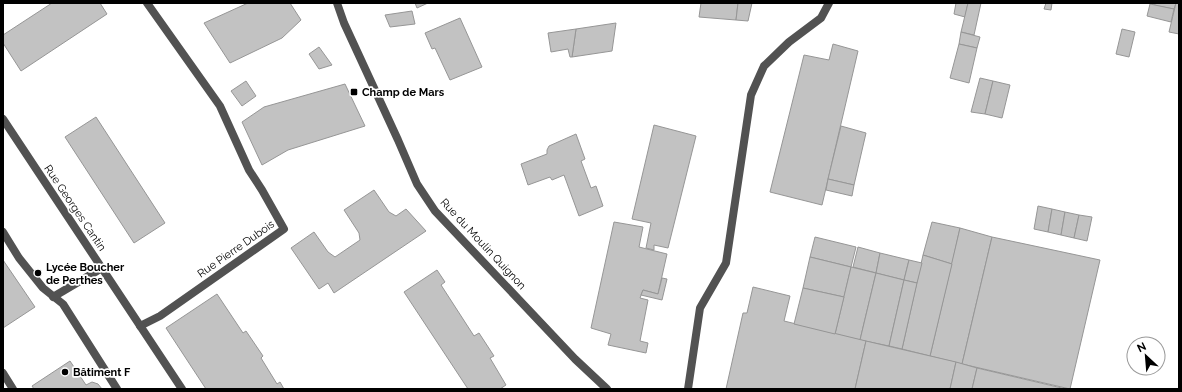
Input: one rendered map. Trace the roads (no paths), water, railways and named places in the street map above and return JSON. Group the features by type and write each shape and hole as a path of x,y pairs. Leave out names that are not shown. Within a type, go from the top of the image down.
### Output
{"street":[{"name":"Rue Pierre Dubois","path":"140,326 160,316 284,229 249,170 220,106 147,3"},
{"name":"Rue du Moulin Quignon","path":"337,3 344,23 417,184 435,212 575,359 607,389"},
{"path":"688,389 700,308 726,263 750,95 764,66 789,42 821,18 829,3"},
{"name":"Rue Georges Cantin","path":"3,119 182,389"},
{"path":"3,232 19,258 42,288 62,304 117,389"},
{"path":"54,297 102,268"},
{"path":"3,373 13,389"}],"place":[{"name":"Champ de Mars","path":"354,92"},
{"name":"Lycée Boucher de Perthes","path":"38,273"},
{"name":"Bâtiment F","path":"65,372"}]}
